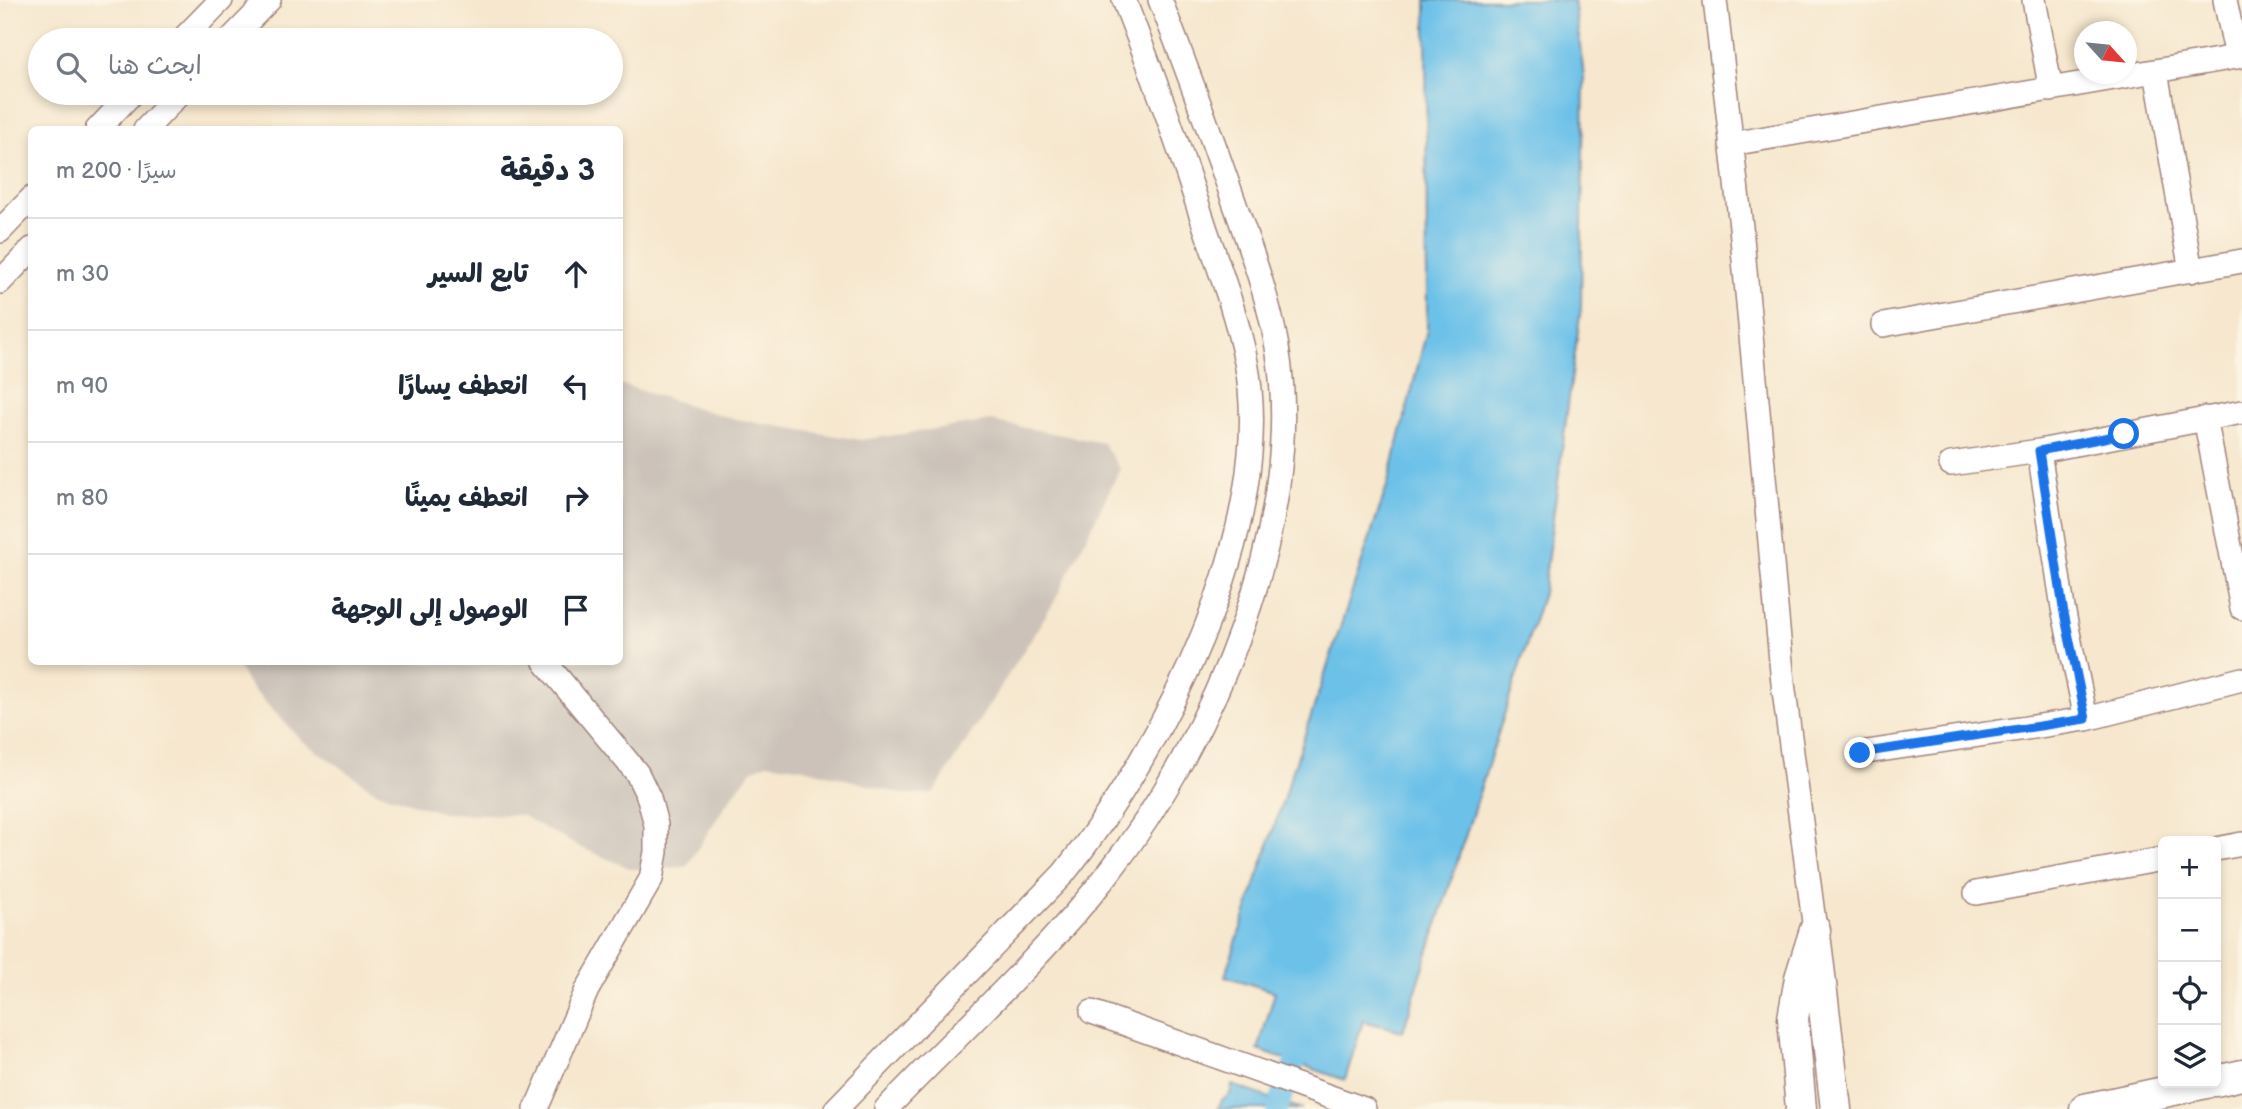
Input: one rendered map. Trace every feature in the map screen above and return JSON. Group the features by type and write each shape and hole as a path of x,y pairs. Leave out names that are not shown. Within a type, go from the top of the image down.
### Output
{"main road":[{"path":"1801,1109 1793,1018 1800,978 1815,930"},
{"path":"1815,930 1836,1109"},
{"path":"2221,1080 2242,1075"},
{"path":"2085,1109 2183,1088"}],"street":[{"path":"194,28 221,0"},
{"path":"242,28 269,0"},
{"path":"836,1109 1056,881 1096,833 1151,746 1180,688 1227,564 1245,495 1250,430 1247,363 1229,298 1191,183 1158,86 1124,0"},
{"path":"886,1109 1055,934 1106,875 1151,813 1184,757 1213,694 1241,630 1263,559 1278,494 1284,425 1277,347 1259,272 1160,0"},
{"path":"1715,0 1783,683 1815,930"},
{"path":"2034,0 2050,90"},
{"path":"1731,144 2240,57 2225,0"},
{"path":"2156,72 2191,271"},
{"path":"101,126 121,105"},
{"path":"149,126 169,105"},
{"path":"0,231 28,202"},
{"path":"0,282 28,253"},
{"path":"1883,325 2242,261"},
{"path":"1951,464 2039,451 2242,412"},
{"path":"2205,418 2242,608"},
{"path":"2039,451 2063,608 2086,719"},
{"path":"536,1109 587,990 650,879 656,852 653,811 637,774 547,665"},
{"path":"1860,753 2086,719 2242,679"},
{"path":"2221,848 2242,844"},
{"path":"1976,893 2158,860"},
{"path":"1092,1012 1357,1107"}],"shaded area":[{"path":"623,385 730,418 861,440 991,421 1103,443 1120,469 1053,604 933,794 902,794 804,768 767,763 752,770 726,804 686,867 632,869 577,846 521,815 442,813 375,791 302,741 247,683 238,665 623,665"}],"water":[{"path":"1426,0 1574,0 1584,76 1581,308 1543,593 1403,1031 1363,1021 1345,1080 1258,1050 1275,992 1225,976 1388,483 1427,330"},
{"path":"1232,1085 1302,1109 1218,1109 1222,1100 1230,1095"}],"waterway":[{"path":"1277,1109 1305,1035"}],"route":[{"path":"1860,753 2086,719 2063,608 2039,451 2124,434"}]}
